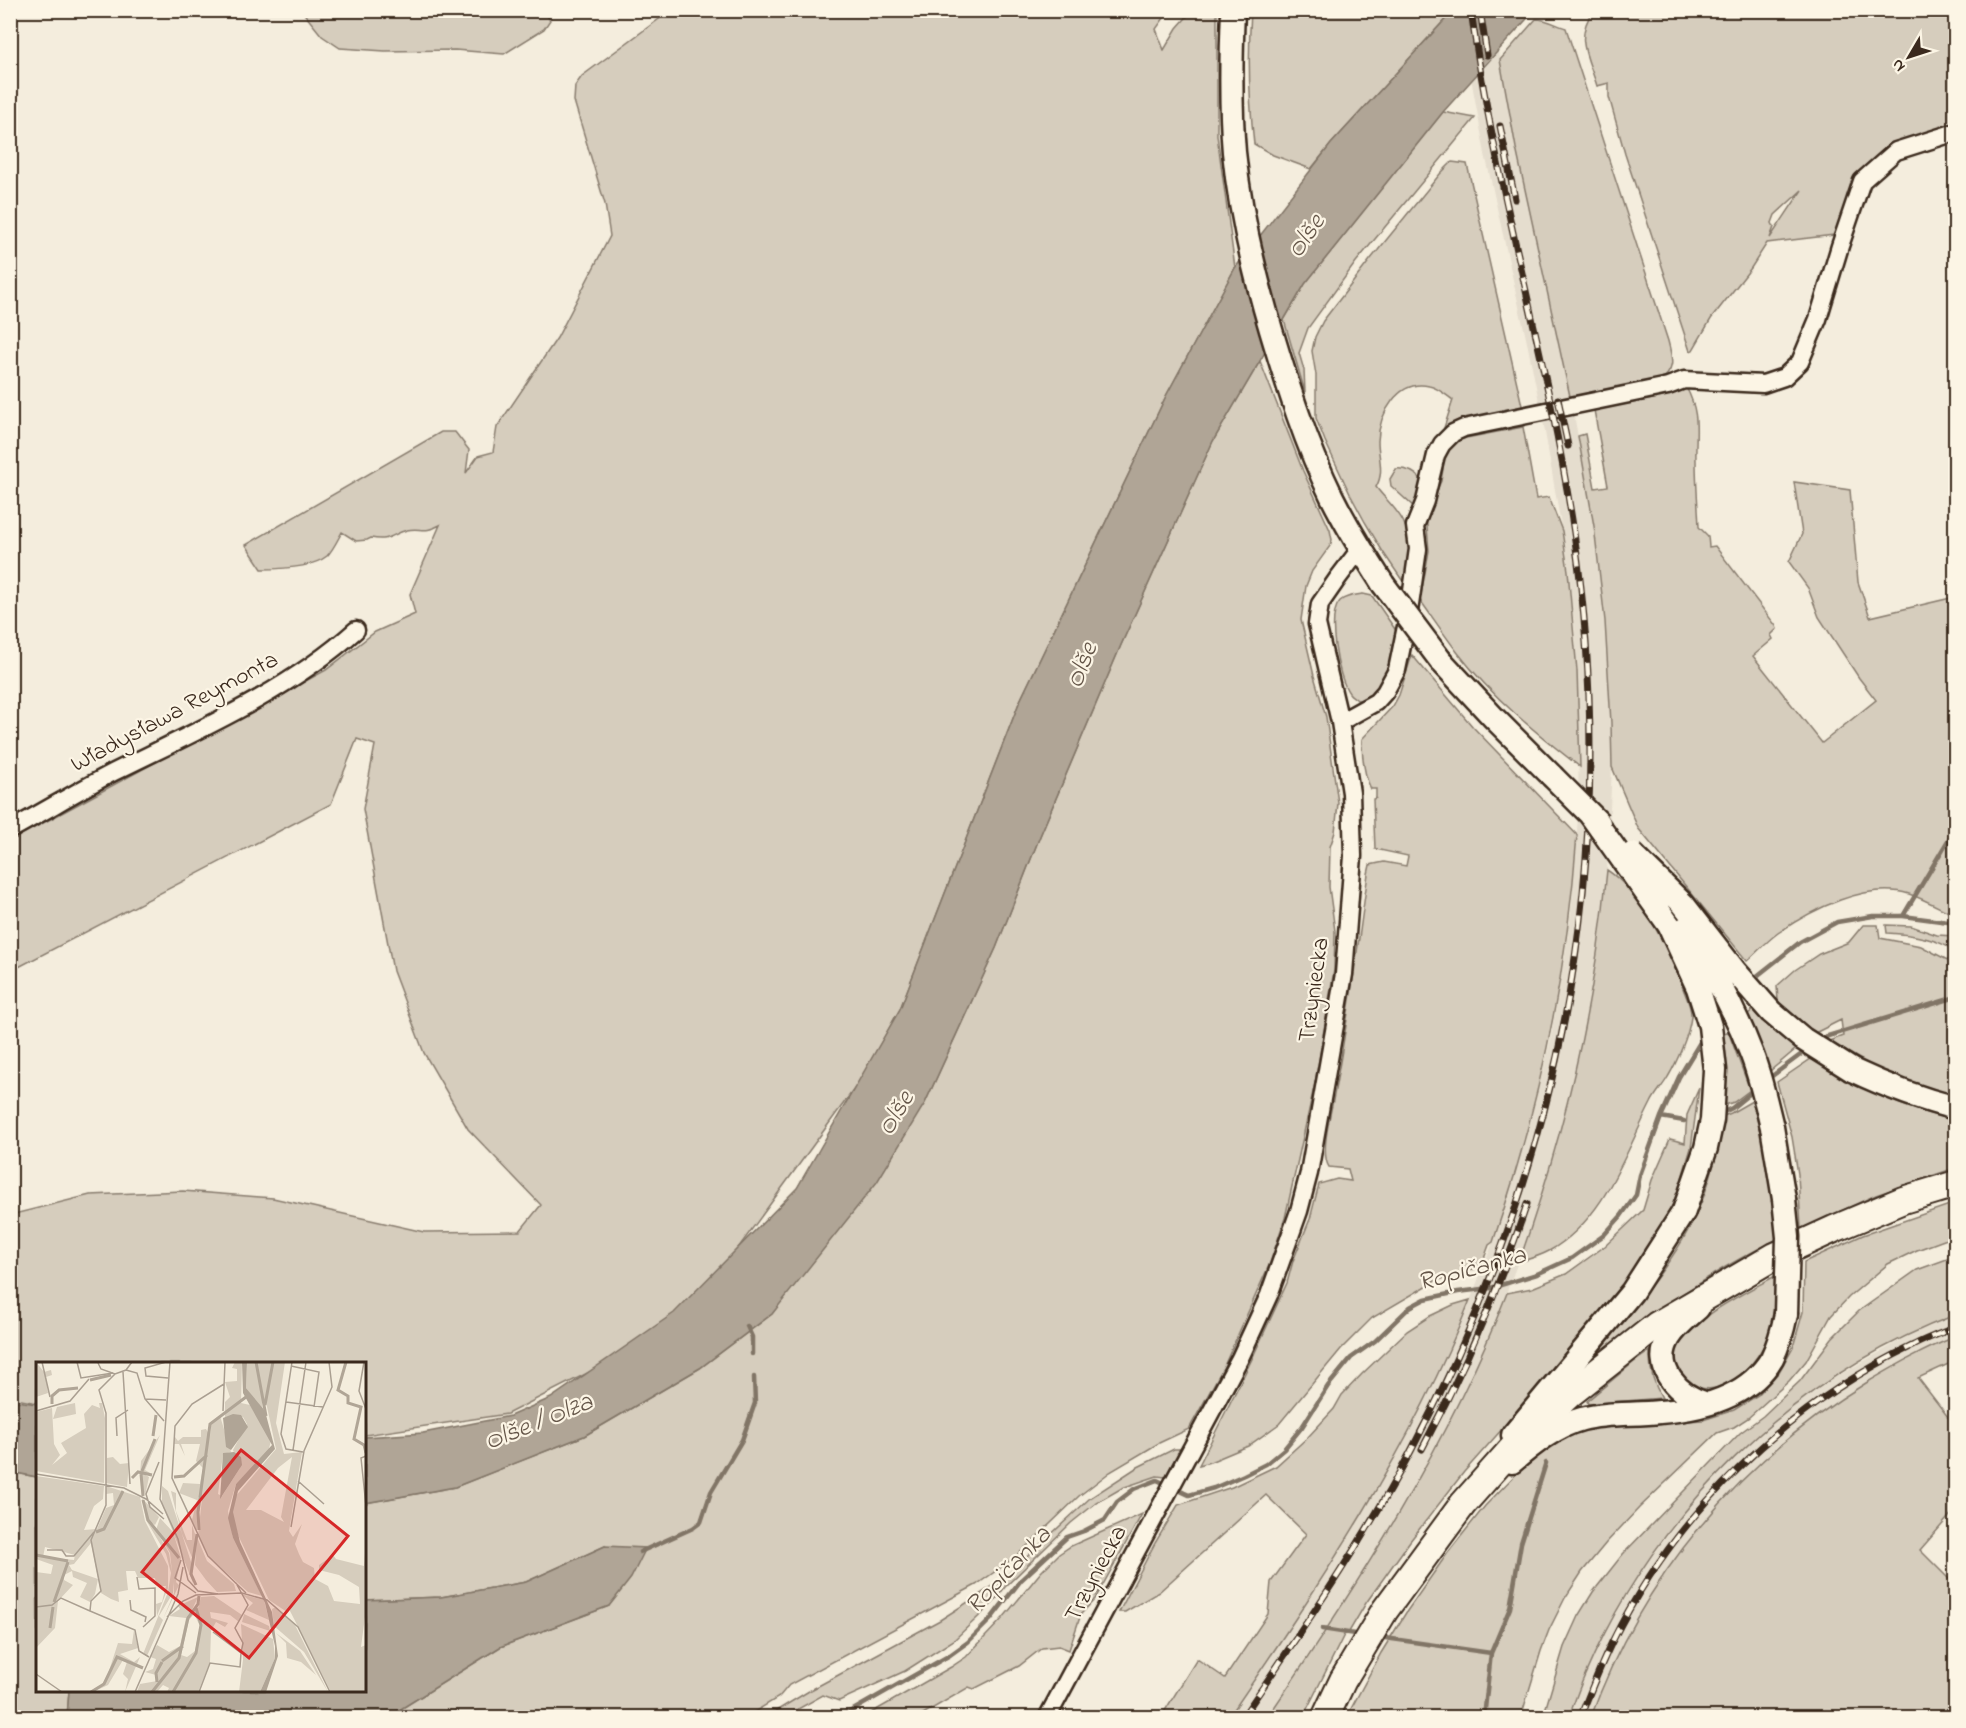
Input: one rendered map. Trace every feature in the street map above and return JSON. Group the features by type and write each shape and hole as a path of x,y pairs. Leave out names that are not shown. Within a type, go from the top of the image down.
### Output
{"main road":[{"path":"1233,10 1232,116 1243,215 1260,292 1287,384 1314,456 1332,497 1360,549 1383,584 1441,661 1551,776 1683,904 1735,971 1771,1012 1803,1039 1852,1070 1882,1085 1956,1108"},
{"path":"1463,1504 1544,1437 1580,1419 1603,1415 1661,1412 1707,1404 1736,1393 1758,1375 1772,1357 1786,1314 1788,1237 1784,1199 1772,1127 1752,1055 1715,976 1683,925 1658,889 1590,814"},
{"path":"1325,1718 1343,1680 1385,1610 1512,1436 1632,1292 1684,1211 1706,1149 1712,1120 1715,1070 1710,1026 1698,988 1669,925 1590,814"},
{"path":"1463,1504 1519,1441 1571,1393 1658,1325 1775,1256 1903,1200 1956,1184"},
{"path":"1707,1404 1685,1395 1671,1381 1665,1366 1665,1350 1670,1336 1681,1323 1728,1283"}],"street":[{"path":"1340,722 1376,702 1385,692 1397,670 1409,612 1418,549 1415,526 1425,501 1436,455 1453,432 1684,381 1763,384 1785,377 1800,362 1818,319 1862,181 1896,152 1956,132"},
{"name":"Trzyniecka","path":"1047,1718 1240,1358 1269,1295 1299,1211 1309,1173 1344,974 1353,856 1351,793 1340,722 1317,624 1320,604 1360,549"},
{"name":"Władysława Reymonta","path":"10,830 111,774 256,700 333,651 357,630"}],"shaded area":[{"path":"302,11 544,11 550,20 544,29 504,54 455,50 385,51 340,48 322,36"},
{"path":"670,11 1169,11 1156,29 1164,50 1177,28 1192,11 1217,11 1217,135 1235,268 1166,396 1019,703 900,1009 857,1085 682,1325 507,1414 366,1435 366,1362 36,1362 36,1403 11,1398 10,1215 90,1195 183,1191 273,1198 424,1232 520,1231 541,1205 468,1129 424,1053 393,971 363,809 375,745 357,739 331,804 11,971 10,841 326,670 375,632 415,614 410,594 440,525 426,530 407,530 387,538 356,541 342,532 327,556 321,560 287,568 262,569 246,545 441,432 455,432 469,450 466,473 478,456 493,452 497,427 557,338 610,236 605,204 574,101 575,86 582,76"},
{"path":"1251,11 1450,11 1450,14 1331,144 1311,169 1273,155 1254,144 1250,77"},
{"path":"1492,11 1516,148 1575,420 1602,583 1609,669 1612,767 1607,870 1597,958 1570,1097 1541,1199 1495,1324 1473,1374 1405,1503 1361,1576 1267,1717 1229,1718 1378,1487 1422,1405 1466,1311 1493,1242 1527,1134 1550,1042 1565,953 1571,912 1578,817 1579,723 1574,623 1562,531 1544,426 1485,154 1461,24"},
{"path":"1593,11 1955,11 1955,129 1858,175 1834,235 1767,243 1751,268 1711,319 1693,350 1690,351 1625,154 1609,97 1609,83 1597,86 1587,57 1584,30","holes":["1802,190 1770,238 1775,215"]},
{"path":"1536,19 1566,28 1672,359 1668,374 1658,382 1571,401 1516,148 1500,60"},
{"path":"1443,112 1475,118 1356,262 1308,328 1299,353 1304,370 1305,392 1284,320 1305,284"},
{"path":"1452,162 1467,164 1523,410 1442,434 1453,400 1432,387 1418,385 1400,393 1386,410 1379,431 1381,470 1376,487 1397,512 1406,529 1409,553 1406,586 1365,522 1325,441 1316,418 1316,375 1312,351 1315,337 1323,321 1370,260"},
{"path":"1260,361 1303,471 1330,530 1332,540 1312,571 1306,586 1301,620 1326,717 1338,803 1335,832 1330,847 1329,887 1335,931 1334,970 1315,1083 1285,1218 1270,1263 1224,1366 1189,1429 1159,1443 1110,1472 1079,1496 1023,1550 976,1585 789,1685 779,1697 746,1717 388,1717 500,1647 609,1606 605,1546 526,1582 441,1597 366,1600 366,1503 455,1487 584,1436 700,1368 772,1314 925,1103 996,948 1040,836 1121,645 1213,441"},
{"path":"1686,387 1694,406 1696,423 1699,527 1708,536 1709,547 1715,546 1776,626 1777,629 1771,635 1773,639 1753,656 1822,743 1876,700 1819,617 1808,588 1789,562 1802,534 1794,482 1850,490 1858,582 1870,617 1955,597 1955,915 1909,894 1875,891 1840,900 1806,915 1774,936 1747,961 1638,828 1612,767 1605,621 1594,526 1578,436 1585,434 1595,488 1608,486 1594,410 1663,397 1669,392"},
{"path":"1523,427 1536,499 1549,497 1562,531 1577,671 1580,767 1531,728 1485,685 1458,653 1420,600 1429,551 1426,514 1441,481 1442,460 1446,449 1454,442 1466,438"},
{"path":"1396,469 1410,471 1422,480 1418,504 1414,507 1391,486 1390,479"},
{"path":"1363,594 1372,596 1397,632 1383,682 1365,700 1357,700 1349,693 1341,674 1335,647 1334,620 1340,601"},
{"path":"1412,655 1473,727 1577,835 1558,990 1524,1142 1493,1242 1489,1245 1481,1267 1435,1281 1372,1318 1341,1349 1279,1424 1248,1446 1199,1465 1287,1283 1310,1219 1319,1184 1337,1179 1351,1181 1348,1169 1329,1167 1325,1153 1348,1016 1368,874 1370,865 1384,862 1406,866 1408,856 1375,849 1373,799 1376,798 1376,789 1371,789 1367,778 1362,739 1393,706"},
{"path":"1607,870 1632,893 1663,942 1689,1004 1690,1024 1675,1064 1653,1100 1621,1165 1598,1205 1568,1238 1546,1253 1519,1262 1550,1166 1586,1020 1602,920"},
{"path":"1863,925 1878,925 1880,938 1921,946 1955,964 1955,1099 1890,1075 1829,1041 1843,1036 1841,1020 1815,1033 1778,1001 1777,986 1795,970 1819,954 1849,942"},
{"path":"1886,925 1911,926 1937,935 1955,936 1955,951 1940,943 1922,938 1887,933"},
{"path":"1753,1010 1796,1049 1770,1071 1748,1014"},
{"path":"1728,1031 1750,1090 1734,1102 1722,1106 1720,1038"},
{"path":"1811,1059 1880,1096 1916,1110 1955,1120 1955,1168 1876,1195 1801,1229 1798,1174 1792,1137 1777,1082"},
{"path":"1699,1088 1691,1148 1678,1191 1667,1217 1667,1224 1635,1274 1545,1381 1464,1472 1410,1541 1366,1603 1349,1632 1344,1635 1303,1717 1267,1718 1368,1564 1429,1459 1458,1405 1507,1293 1532,1288 1566,1274 1605,1246 1643,1210 1652,1180 1670,1139 1685,1143 1687,1115"},
{"path":"1752,1101 1764,1145 1776,1240 1698,1283 1580,1369 1653,1283 1691,1224 1706,1192 1716,1156 1721,1117"},
{"path":"1955,1203 1955,1236 1888,1264 1849,1297 1831,1316 1806,1361 1789,1381 1748,1418 1734,1427 1717,1433 1606,1543 1582,1572 1565,1598 1549,1630 1521,1717 1346,1718 1381,1653 1447,1554 1485,1506 1523,1467 1548,1446 1584,1427 1703,1420 1734,1410 1758,1395 1779,1372 1793,1347 1803,1312 1804,1262 1863,1235"},
{"path":"1955,1256 1955,1315 1895,1342 1838,1375 1784,1414 1734,1458 1689,1507 1649,1560 1614,1616 1585,1675 1569,1717 1543,1717 1564,1647 1578,1616 1593,1592 1623,1554 1740,1433 1763,1416 1800,1381 1832,1338 1859,1311 1917,1270"},
{"path":"1777,1275 1770,1330 1758,1356 1744,1372 1729,1383 1709,1389 1690,1383 1682,1377 1677,1370 1675,1360 1682,1340 1691,1330 1701,1320 1726,1303"},
{"path":"1470,1300 1446,1356 1392,1463 1329,1567 1229,1717 1161,1717 1197,1659 1225,1678 1268,1614 1271,1582 1306,1534 1266,1495 1159,1592 1125,1612 1119,1612 1178,1505 1232,1487 1276,1466 1308,1437 1334,1409 1342,1395 1407,1331 1430,1316"},
{"path":"1955,1315 1955,1337 1919,1353 1848,1394 1772,1451 1742,1480 1709,1516 1661,1578 1603,1683 1591,1717 1569,1718 1584,1675 1603,1636 1644,1567 1693,1502 1728,1465 1794,1406 1836,1377 1910,1335"},
{"path":"1955,1337 1955,1361 1918,1378 1955,1426 1955,1510 1920,1550 1955,1585 1955,1717 1591,1717 1612,1666 1637,1617 1667,1571 1700,1527 1737,1486 1777,1448 1820,1414 1888,1370"},
{"path":"1650,1351 1652,1376 1662,1398 1588,1404 1587,1401"},
{"path":"1174,1449 1180,1449 1165,1477 1157,1476 1122,1488 1096,1503 1071,1523 954,1640 905,1671 839,1701 823,1695 789,1714 788,1717 766,1717 940,1620 1001,1581 1090,1498 1136,1468"},
{"path":"10,1472 36,1477 36,1692 69,1692 67,1717 11,1717"},
{"path":"1142,1514 1095,1599 1081,1614 1069,1650 1059,1646 1042,1648 1019,1666 974,1689 969,1687 918,1717 864,1717 966,1657 1059,1554 1071,1546"}],"water":[{"path":"1453,11 1534,11 1443,112 1305,284 1213,441 1121,645 1040,836 996,948 925,1103 877,1182 772,1314 700,1368 584,1436 455,1487 366,1503 366,1437 423,1433 510,1416 551,1398 674,1313 797,1188 900,1009 1019,703 1166,396 1235,268 1331,144"},
{"path":"10,1400 36,1404 36,1477 11,1472"},
{"path":"605,1546 646,1548 631,1578 609,1606 500,1647 388,1717 67,1717 69,1692 366,1692 366,1600 441,1597 526,1582"}],"waterway":[{"path":"1903,916 1956,827"},
{"name":"Ropičanka","path":"1752,980 1800,942 1837,922 1873,916 1903,916 1956,923"},
{"path":"1819,1042 1828,1036 1956,997"},
{"name":"Ropičanka","path":"839,1718 950,1655 968,1642 990,1620 1021,1580 1067,1537 1105,1520 1117,1502 1134,1489 1157,1480 1189,1495 1214,1488 1266,1464 1284,1449 1302,1427 1328,1386 1351,1358 1375,1341 1410,1307 1425,1299 1491,1288 1537,1274 1572,1258 1604,1235 1636,1195 1640,1175 1661,1117 1679,1077 1702,1039"},
{"path":"1768,1079 1807,1050"},
{"path":"1720,1114 1732,1108 1754,1090"},
{"path":"1661,1117 1684,1121"},
{"path":"747,1326 752,1337 752,1354"},
{"path":"640,1552 693,1528 701,1522 711,1492 742,1440 755,1403 754,1377"},
{"path":"1484,1718 1491,1653 1510,1608 1521,1543 1546,1463"},
{"path":"1322,1629 1361,1635"},
{"path":"1378,1637 1491,1653"}],"railway":[{"path":"1242,1718 1372,1520 1411,1451 1464,1342 1507,1231 1542,1119 1567,1005 1583,889 1590,772 1587,653 1574,533 1550,402 1481,76 1471,10"},
{"path":"1480,10 1487,55"},
{"path":"1500,126 1515,199"},
{"path":"1558,399 1568,446"},
{"path":"1422,1449 1480,1329 1527,1204"},
{"path":"1580,1718 1612,1642 1638,1595 1668,1550 1701,1508 1738,1469 1778,1432 1867,1370 1919,1342 1956,1327"}],"water label":[{"name":"Olše","path":"1307,237"},
{"name":"Olše","path":"1083,666"},
{"name":"Olše","path":"897,1114"},
{"name":"Olše / Olza","path":"539,1423"}]}
